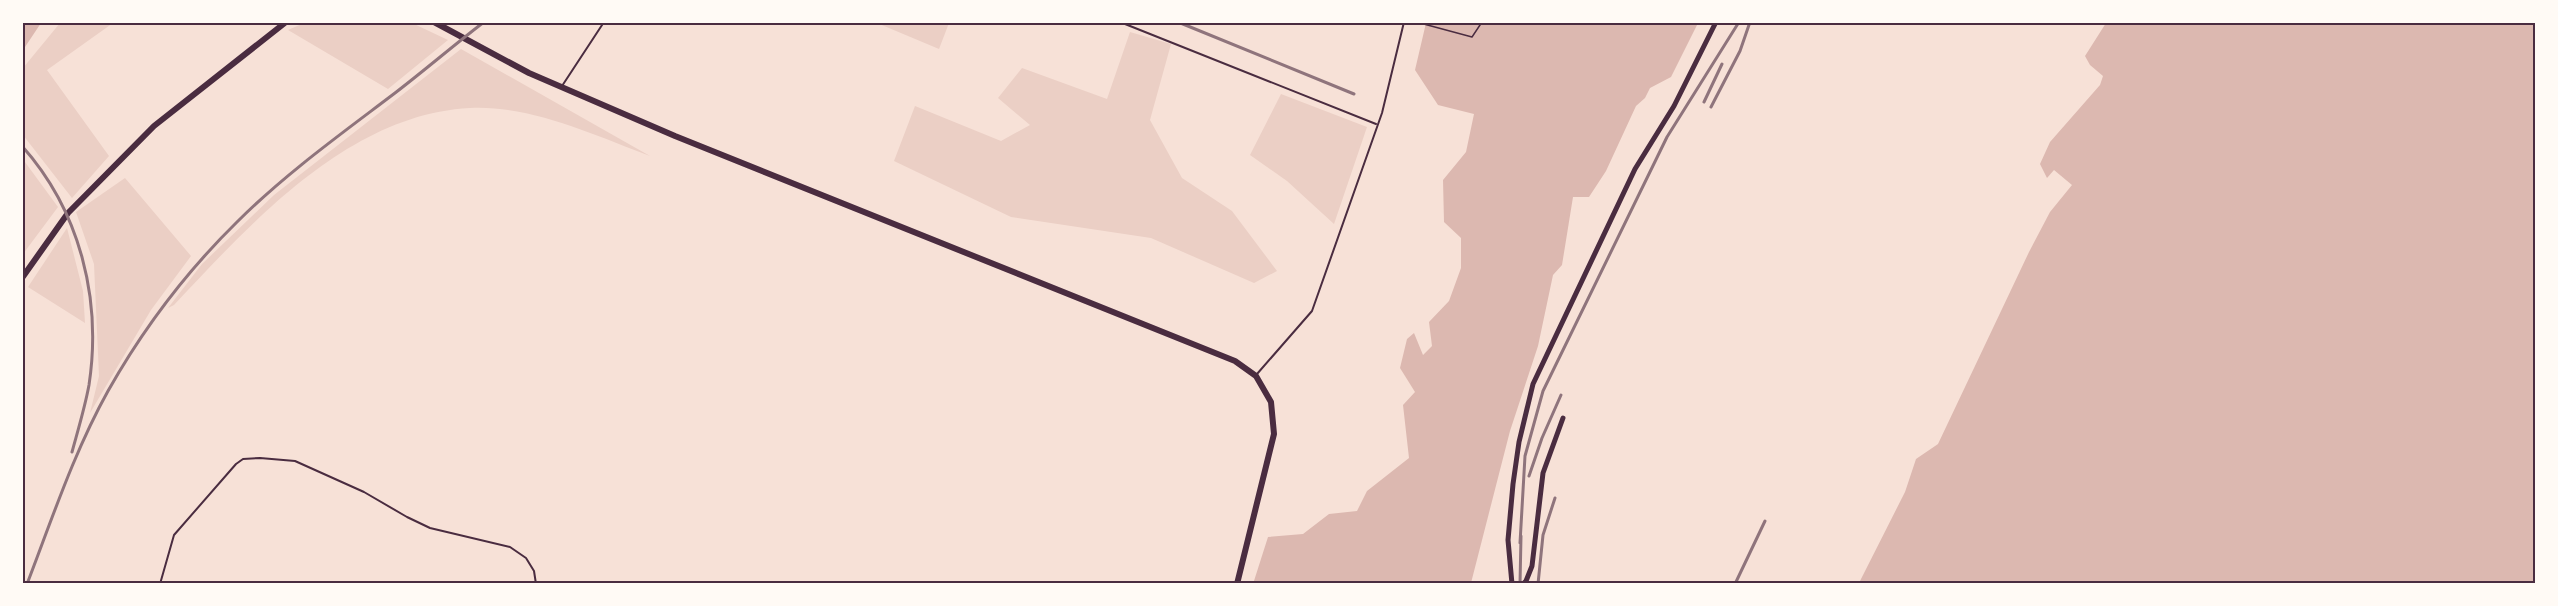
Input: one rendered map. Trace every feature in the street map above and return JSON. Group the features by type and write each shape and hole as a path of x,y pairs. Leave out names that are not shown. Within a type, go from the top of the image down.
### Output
{"street":[{"path":"22,278 68,213 154,126 286,22"},
{"path":"434,22 529,73 675,136 1235,362 1256,376 1271,402 1274,434 1237,584"},
{"path":"1512,584 1508,540 1519,442 1533,384 1635,169 1674,106 1716,22"},
{"path":"1523,584 1532,566 1543,473 1563,418"}],"lane":[{"path":"562,86 604,22"},
{"path":"1120,22 1376,124"},
{"path":"1256,376 1312,311 1376,124 1382,113 1404,22"},
{"path":"160,584 174,536 236,464 243,459 260,458 295,461 364,492 430,528 510,548 526,558 534,571 536,584"}],"path":[{"path":"1420,23 1472,37 1482,22"}],"shaded area":[{"path":"22,23 41,23 23,50"},
{"path":"60,23 113,23 47,70 109,156 72,198 23,135 23,68"},
{"path":"304,23 412,23 448,40 388,89 288,30"},
{"path":"877,23 949,23 939,49"},
{"path":"1426,23 1698,23 1671,77 1650,88 1645,98 1636,106 1606,171 1589,197 1573,197 1562,265 1553,275 1538,346 1510,431 1471,583 1253,584 1268,537 1303,534 1329,514 1357,511 1367,491 1409,458 1403,405 1415,392 1400,368 1407,339 1414,333 1423,355 1432,346 1429,322 1449,301 1461,268 1461,238 1444,222 1443,180 1466,152 1474,114 1438,105 1415,70"},
{"path":"2106,23 2535,23 2535,583 1859,583 1905,492 1916,459 1938,444 2029,252 2050,212 2072,185 2054,170 2047,178 2040,164 2050,142 2100,85 2103,76 2090,65 2085,56"},
{"path":"1130,32 1171,44 1150,120 1182,178 1232,211 1277,271 1254,283 1151,238 1011,217 894,161 915,106 1001,141 1030,125 998,98 1022,68 1107,99"},
{"path":"461,49 650,156 562,123 516,111 470,108 426,115 384,130 343,151 306,178 236,240 174,305 168,308 202,264 274,195"},
{"path":"1281,94 1367,127 1334,224 1287,181 1250,155"},
{"path":"22,158 58,207 23,254 22,254"},
{"path":"125,178 191,256 151,310 90,413 99,376 94,264 76,212"},
{"path":"67,228 83,291 85,323 28,287"}],"railway":[{"path":"27,584 64,486 96,414 136,345 183,281 218,241 274,187 484,22"},
{"path":"1178,22 1354,94"},
{"path":"1520,543 1525,456 1543,391 1667,137 1739,22"},
{"path":"1711,107 1740,51 1750,22"},
{"path":"1704,102 1722,64"},
{"path":"22,146 42,171 59,199 72,228 89,289 92,321 89,385 72,452"},
{"path":"1529,476 1542,438 1561,395"},
{"path":"1538,584 1543,535 1555,498"},
{"path":"1735,584 1765,521"},
{"path":"1520,584 1521,536"}]}
